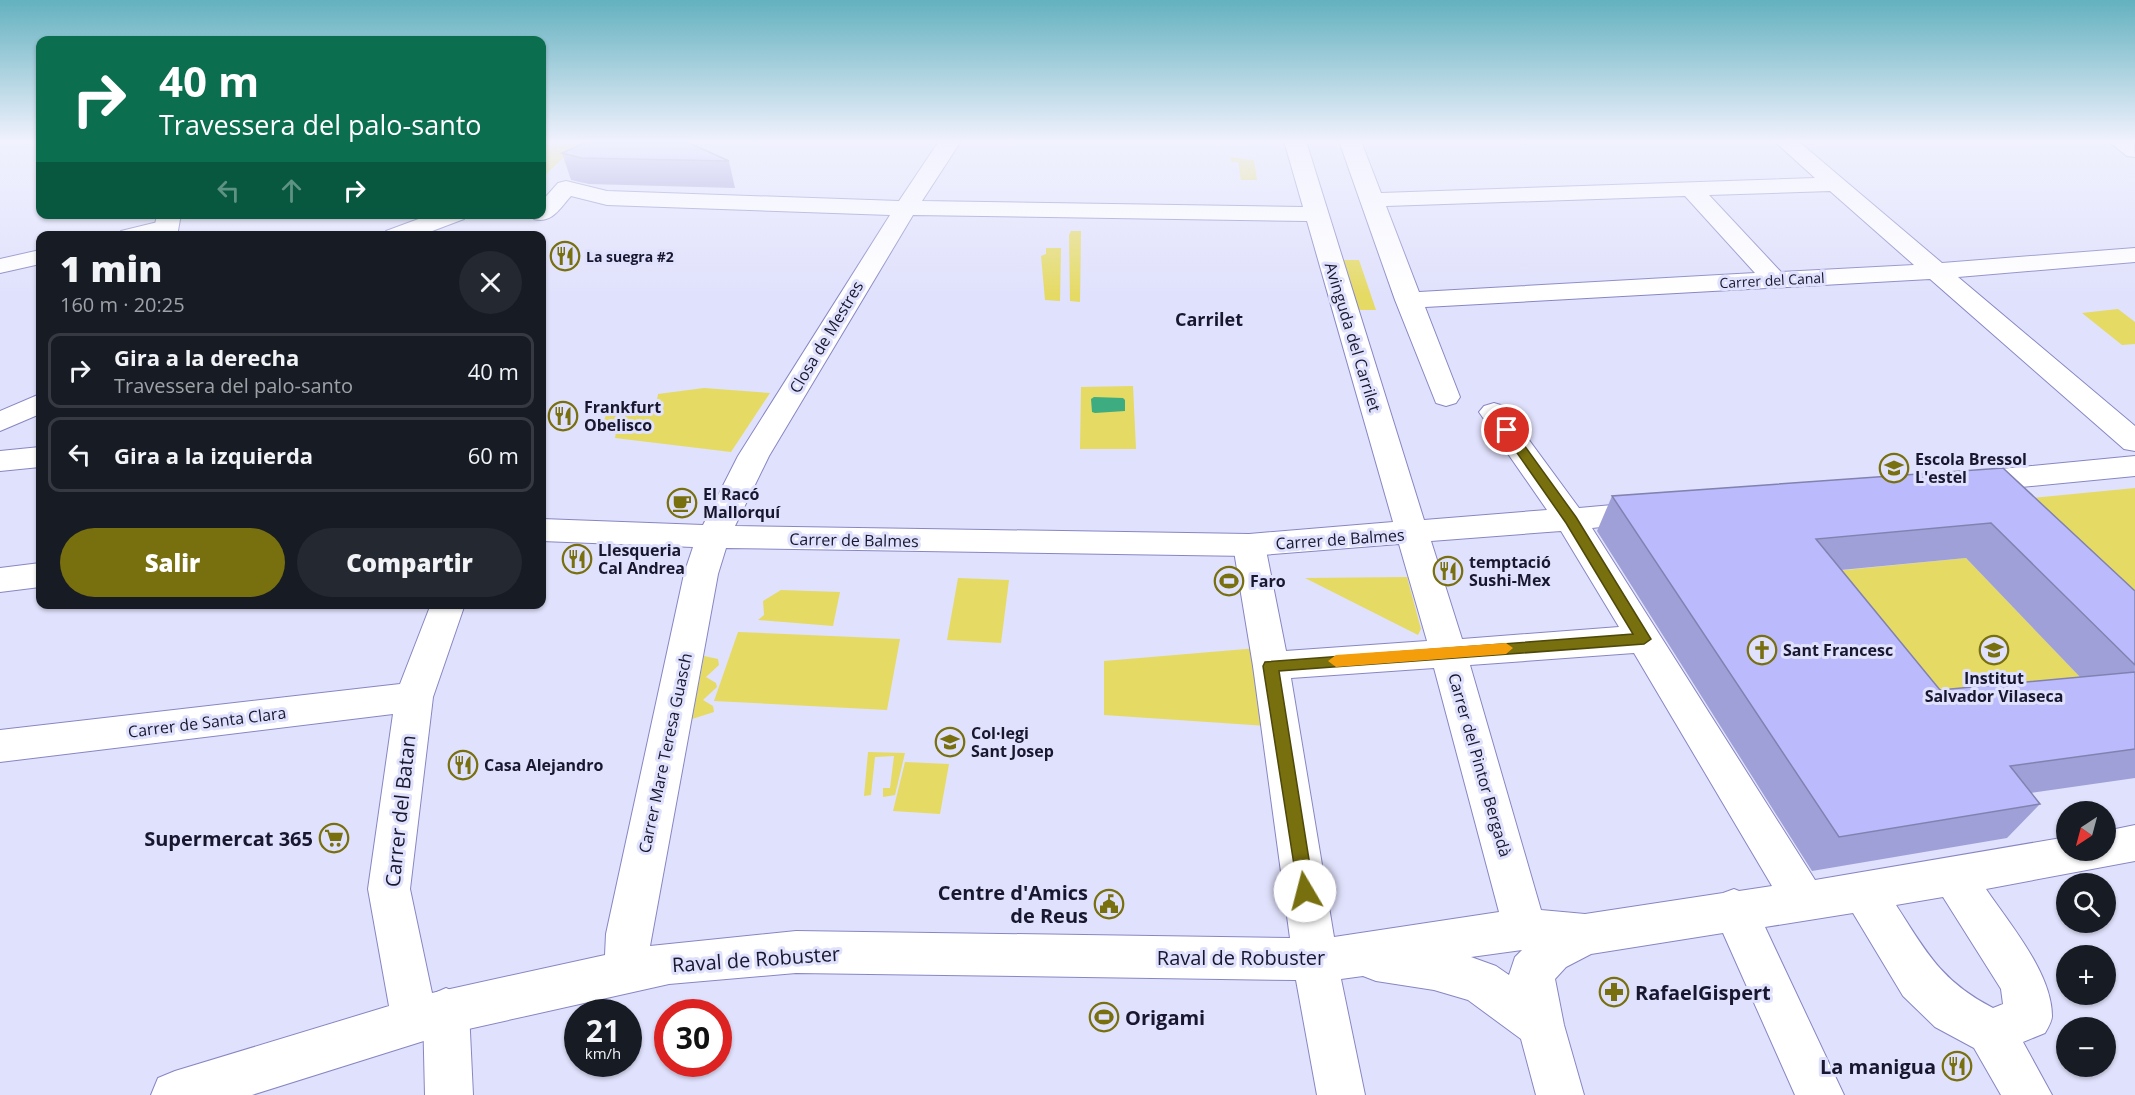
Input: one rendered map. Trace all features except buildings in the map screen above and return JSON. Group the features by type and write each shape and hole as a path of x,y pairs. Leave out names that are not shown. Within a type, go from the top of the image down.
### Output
{"street":[{"path":"546,206 555,192"},
{"path":"595,192 607,198 903,208 1317,214"},
{"name":"Closa de Mestres","path":"712,537 758,448 914,192"},
{"name":"Avinguda del Carrilet","path":"1310,192 1412,533"},
{"path":"1369,192 1446,397"},
{"path":"1372,200 1601,192"},
{"path":"1694,192 1775,280"},
{"path":"1846,192 2135,442"},
{"path":"401,231 417,219"},
{"path":"408,231 442,219"},
{"path":"148,231 167,226"},
{"name":"Carrer del Canal","path":"1408,300 1937,271 2135,255"},
{"path":"0,266 36,258"},
{"path":"0,422 36,405"},
{"path":"1494,412 1571,520 1804,900"},
{"path":"0,461 36,458"},
{"path":"1935,485 2135,466"},
{"name":"Carrer de Balmes","path":"546,531 712,537 1249,546 1677,510"},
{"name":"Carrer del Pintor Bergadà","path":"1412,533 1448,652 1525,929"},
{"name":"Carrer Mare Teresa Guasch","path":"626,971 628,933 701,574 712,537"},
{"path":"1249,546 1271,666 1335,958 1341,1095"},
{"path":"0,580 36,576"},
{"name":"Carrer del Batan","path":"446,609 414,697 389,890 430,1016 449,1095"},
{"path":"1271,666 1644,639"},
{"name":"Carrer de Santa Clara","path":"0,746 414,697"},
{"path":"2116,847 2135,843"},
{"path":"1560,1095 1541,1025 1530,972 1550,952 1585,934 1734,909 1864,892 2056,857"},
{"path":"1954,876 2022,982 2029,1017 1991,1032"},
{"path":"1864,892 1919,981 1951,1011 1991,1032 2028,1095"},
{"path":"1734,909 1820,1095"},
{"name":"Raval de Robuster","path":"1335,958 1525,929 1585,934"},
{"name":"Raval de Robuster","path":"175,1095 430,1016 669,963 796,952 1335,958 1434,969 1480,981 1541,1025"}],"shaded area":[{"path":"1071,231 1081,231 1080,302 1070,301 1069,235"},
{"path":"1046,248 1061,248 1060,301 1045,300 1041,256 1046,254"},
{"path":"1338,260 1359,260 1376,310 1354,310"},
{"path":"2118,309 2135,322 2135,344 2122,345 2082,313"},
{"path":"1133,386 1136,449 1080,449 1081,387"},
{"path":"704,388 770,393 731,452 615,438 618,421 604,420 606,415 656,405 658,394"},
{"path":"1094,397 1123,398 1125,411 1092,412 1091,399"},
{"path":"2135,488 2135,657 1979,503"},
{"path":"1966,558 2108,706 1913,725 1795,575"},
{"path":"1407,577 1421,629 1418,635 1305,578"},
{"path":"958,578 1009,580 1001,643 947,640"},
{"path":"781,590 840,592 833,626 758,620 764,615 763,601"},
{"path":"738,632 900,639 887,710 714,701"},
{"path":"1258,648 1267,726 1104,715 1104,661"},
{"path":"704,656 718,659 719,665 706,677 716,683 717,687 703,700 713,706 714,712 692,719"},
{"path":"868,752 905,753 895,795 883,797 883,788 890,788 894,756 875,757 871,795 864,796"},
{"path":"905,762 949,764 940,814 893,811"}],"slow traffic":[{"path":"1336,661 1506,648"}],"place":[{"name":"La suegra #2","path":"565,256"},
{"name":"Frankfurt Obelisco","path":"563,416"},
{"name":"Escola Bressol L'estel","path":"1894,468"},
{"name":"El Racó Mallorquí","path":"682,503"},
{"name":"Llesqueria Cal Andrea","path":"577,559"},
{"name":"temptació Sushi-Mex","path":"1448,571"},
{"name":"Faro","path":"1229,581"},
{"name":"Sant Francesc","path":"1762,650"},
{"name":"Institut Salvador Vilaseca","path":"1994,650"},
{"name":"Col·legi Sant Josep","path":"950,742"},
{"name":"Casa Alejandro","path":"463,765"},
{"name":"Supermercat 365","path":"334,838"},
{"name":"Centre d'Amics de Reus","path":"1109,904"},
{"name":"RafaelGispert","path":"1614,992"},
{"name":"Origami","path":"1104,1017"},
{"name":"La manigua","path":"1957,1066"}],"district":[{"name":"Carrilet","path":"1209,319"}],"route":[{"path":"1305,891 1271,666 1644,639 1571,520 1507,430"}]}
